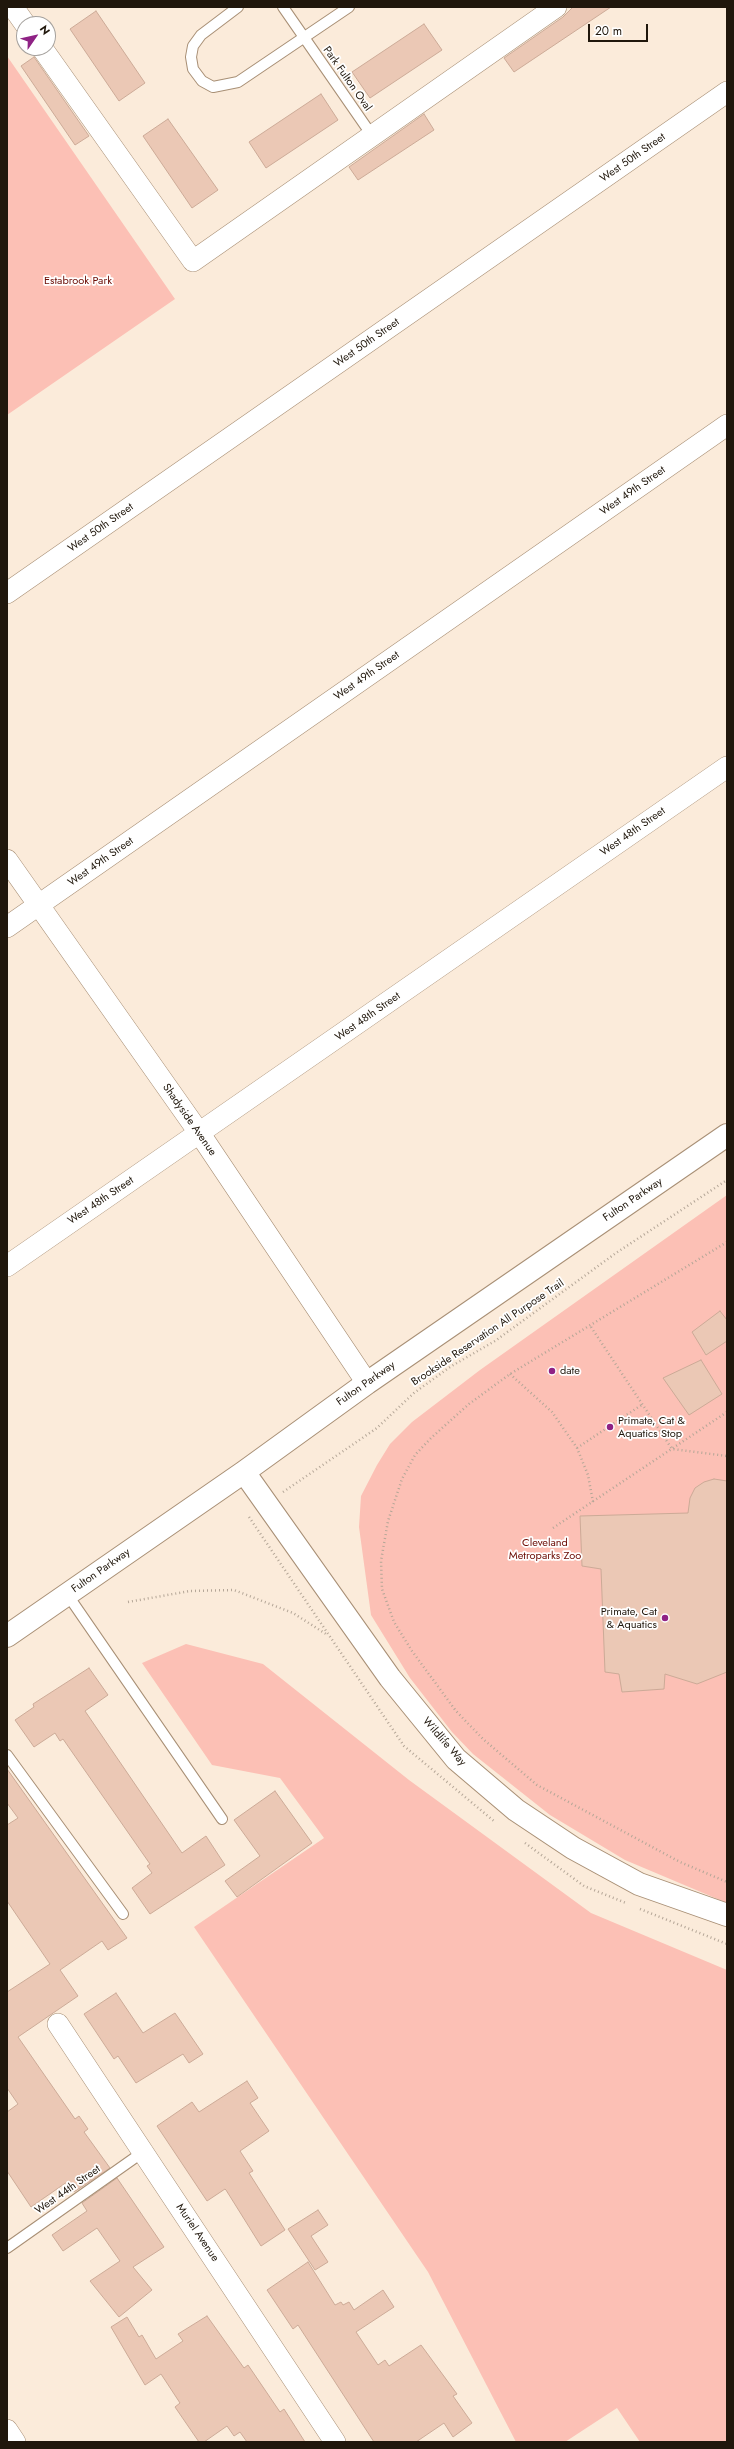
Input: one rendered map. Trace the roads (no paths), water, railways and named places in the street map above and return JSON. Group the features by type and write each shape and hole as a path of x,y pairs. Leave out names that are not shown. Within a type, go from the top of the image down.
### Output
{"street":[{"path":"13,7 19,16"},
{"path":"48,56 193,261 371,134 556,7"},
{"name":"West 50th Street","path":"7,593 727,92"},
{"name":"West 49th Street","path":"7,927 727,425"},
{"name":"West 48th Street","path":"7,1266 200,1134 727,767"},
{"name":"Shadyside Avenue","path":"7,860 200,1134 367,1383"},
{"name":"Fulton Parkway","path":"7,1636 244,1472 367,1383 727,1135"},
{"name":"Wildlife Way","path":"244,1472 390,1678 456,1759 516,1810 573,1848 639,1884 727,1915"},
{"name":"Muriel Avenue","path":"58,2024 336,2442"},
{"path":"7,2430 15,2442"}],"lane":[{"path":"238,7 201,35 193,46 191,57 193,70 202,81 213,87 238,82 304,39 349,7"},
{"name":"Park Fulton Oval","path":"283,7 371,134"},
{"path":"67,1594 222,1820"},
{"path":"7,1755 123,1914"},
{"name":"West 44th Street","path":"7,2248 143,2152"}],"place":[{"name":"date","path":"552,1371"},
{"name":"Primate, Cat & Aquatics Stop","path":"610,1427"},
{"name":"Primate, Cat & Aquatics","path":"665,1618"}],"park label":[{"name":"Estabrook Park","path":"78,281"},
{"name":"Cleveland Metroparks Zoo","path":"545,1549"}]}
